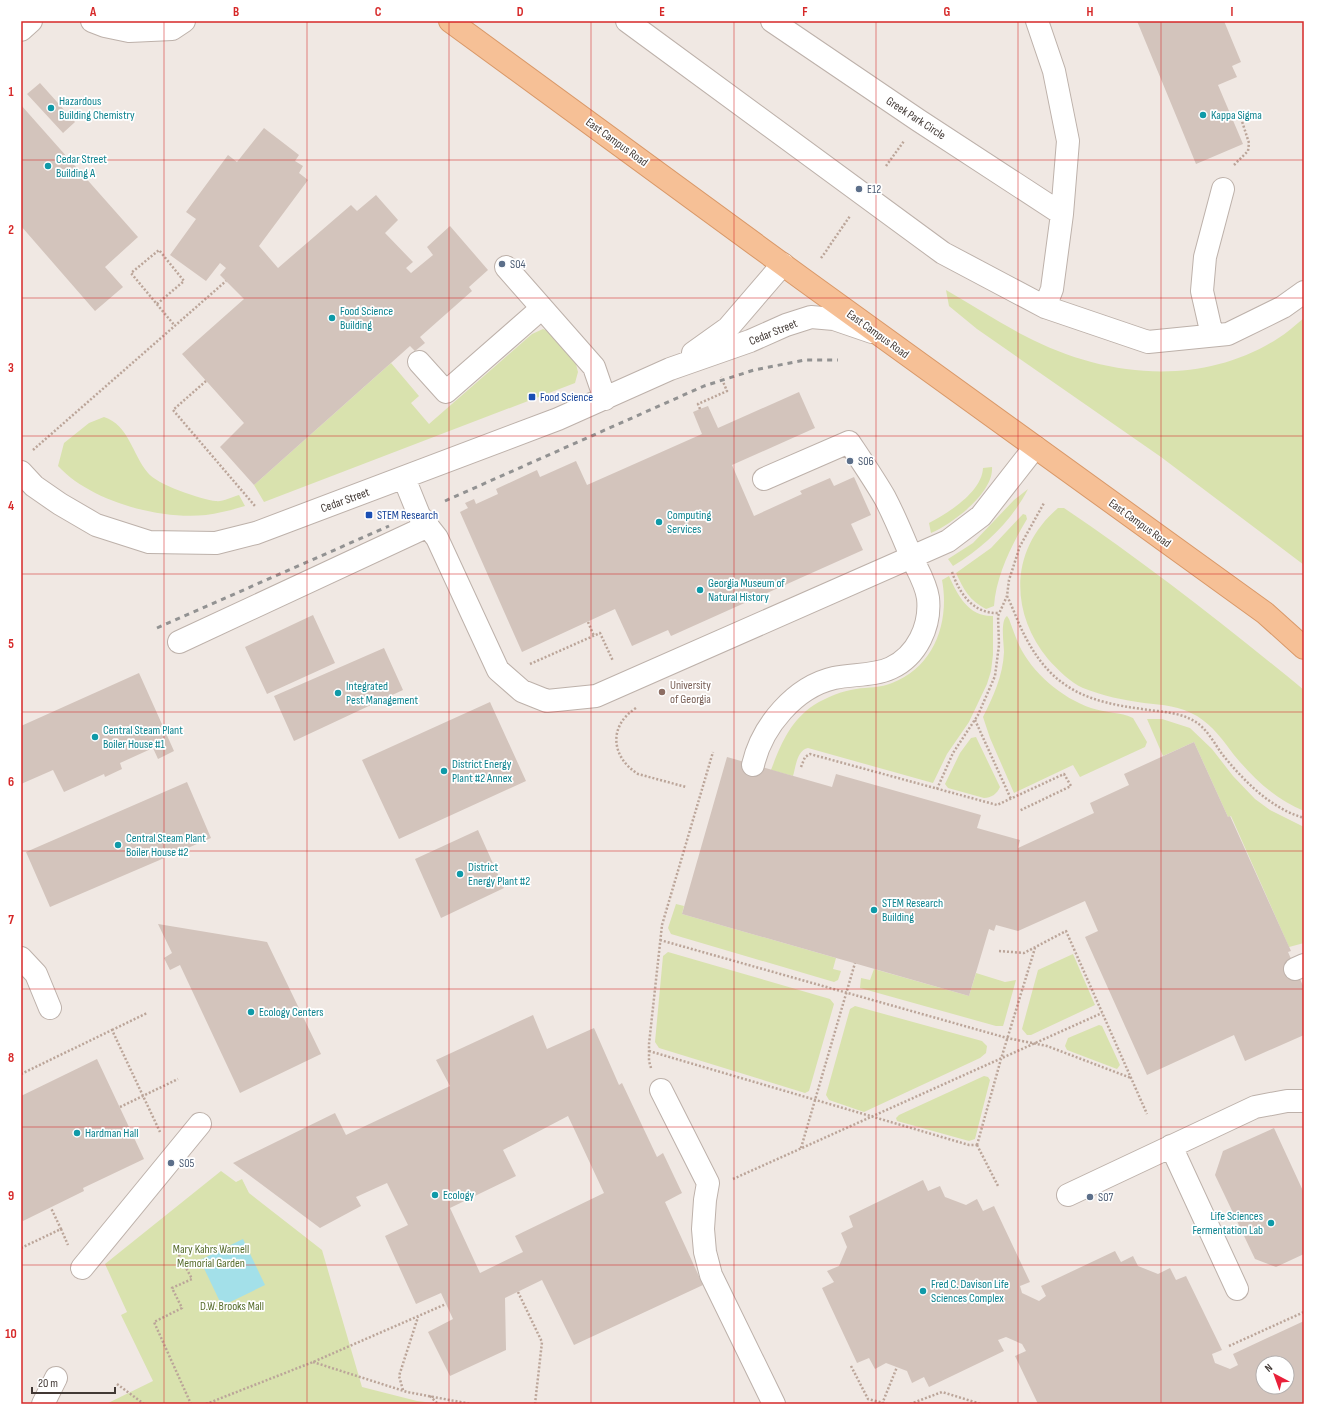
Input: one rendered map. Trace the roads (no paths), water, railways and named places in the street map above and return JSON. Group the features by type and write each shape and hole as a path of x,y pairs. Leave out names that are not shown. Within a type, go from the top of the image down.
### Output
{"main road":[{"name":"East Campus Road","path":"450,21 1265,614 1304,648"}],"street":[{"path":"21,30 31,21"},
{"path":"92,21 104,26 129,30 172,29 184,21"},
{"path":"627,21 943,253 1045,307 1148,342 1228,334 1283,307 1304,292"},
{"name":"Greek Park Circle","path":"772,21 918,120 1062,214"},
{"path":"1037,21 1054,71 1068,141 1062,214 1052,289 1045,307"},
{"path":"1212,335 1202,291 1205,257 1227,179"},
{"name":"Cedar Street","path":"670,369 728,328 782,264"},
{"path":"506,267 594,367 605,399"},
{"path":"419,362 446,392 542,308"},
{"name":"Cedar Street","path":"21,472 34,486 60,504 96,525 149,542 216,543 256,533 558,419 670,369 750,341 786,324 811,318 834,319 877,333"},
{"path":"753,765 756,752 763,739 786,706 798,695 833,678 890,668 901,662 920,640 926,626 928,612 926,587 884,498 849,442 764,479"},
{"path":"404,478 419,515 437,538 498,670 522,691 547,701 596,696 948,541 969,526 994,499 1035,447"},
{"path":"179,642 428,526"},
{"path":"21,958 36,974 50,1008"},
{"path":"661,1090 708,1183 703,1229 708,1267 774,1404"},
{"path":"1068,1195 1255,1107 1287,1101 1304,1101"},
{"path":"82,1268 200,1124"},
{"path":"1171,1146 1237,1289"},
{"path":"43,1404 56,1378"}],"water":[{"path":"243,1239 265,1285 222,1306 200,1260"}],"railway":[{"path":"445,501 704,386 754,370 805,360 838,360"},
{"path":"157,628 389,526"}],"place":[{"name":"Hazardous Building Chemistry","path":"51,108"},
{"name":"Kappa Sigma","path":"1203,115"},
{"name":"Cedar Street Building A","path":"48,166"},
{"name":"E12","path":"859,189"},
{"name":"S04","path":"502,264"},
{"name":"Food Science Building","path":"332,318"},
{"name":"Food Science","path":"532,397"},
{"name":"S06","path":"850,461"},
{"name":"STEM Research","path":"369,515"},
{"name":"Computing Services","path":"659,522"},
{"name":"Georgia Museum of Natural History","path":"700,590"},
{"name":"University of Georgia","path":"662,692"},
{"name":"Integrated Pest Management","path":"338,693"},
{"name":"Central Steam Plant Boiler House #1","path":"95,737"},
{"name":"District Energy Plant #2 Annex","path":"444,771"},
{"name":"Central Steam Plant Boiler House #2","path":"118,845"},
{"name":"District Energy Plant #2","path":"460,874"},
{"name":"STEM Research Building","path":"874,910"},
{"name":"Ecology Centers","path":"251,1012"},
{"name":"Hardman Hall","path":"77,1133"},
{"name":"S05","path":"171,1163"},
{"name":"Ecology","path":"435,1195"},
{"name":"S07","path":"1090,1197"},
{"name":"Life Sciences Fermentation Lab","path":"1271,1223"},
{"name":"Fred C. Davison Life Sciences Complex","path":"923,1291"}],"park label":[{"name":"Mary Kahrs Warnell Memorial Garden","path":"211,1256"},
{"name":"D.W. Brooks Mall","path":"232,1306"}]}
